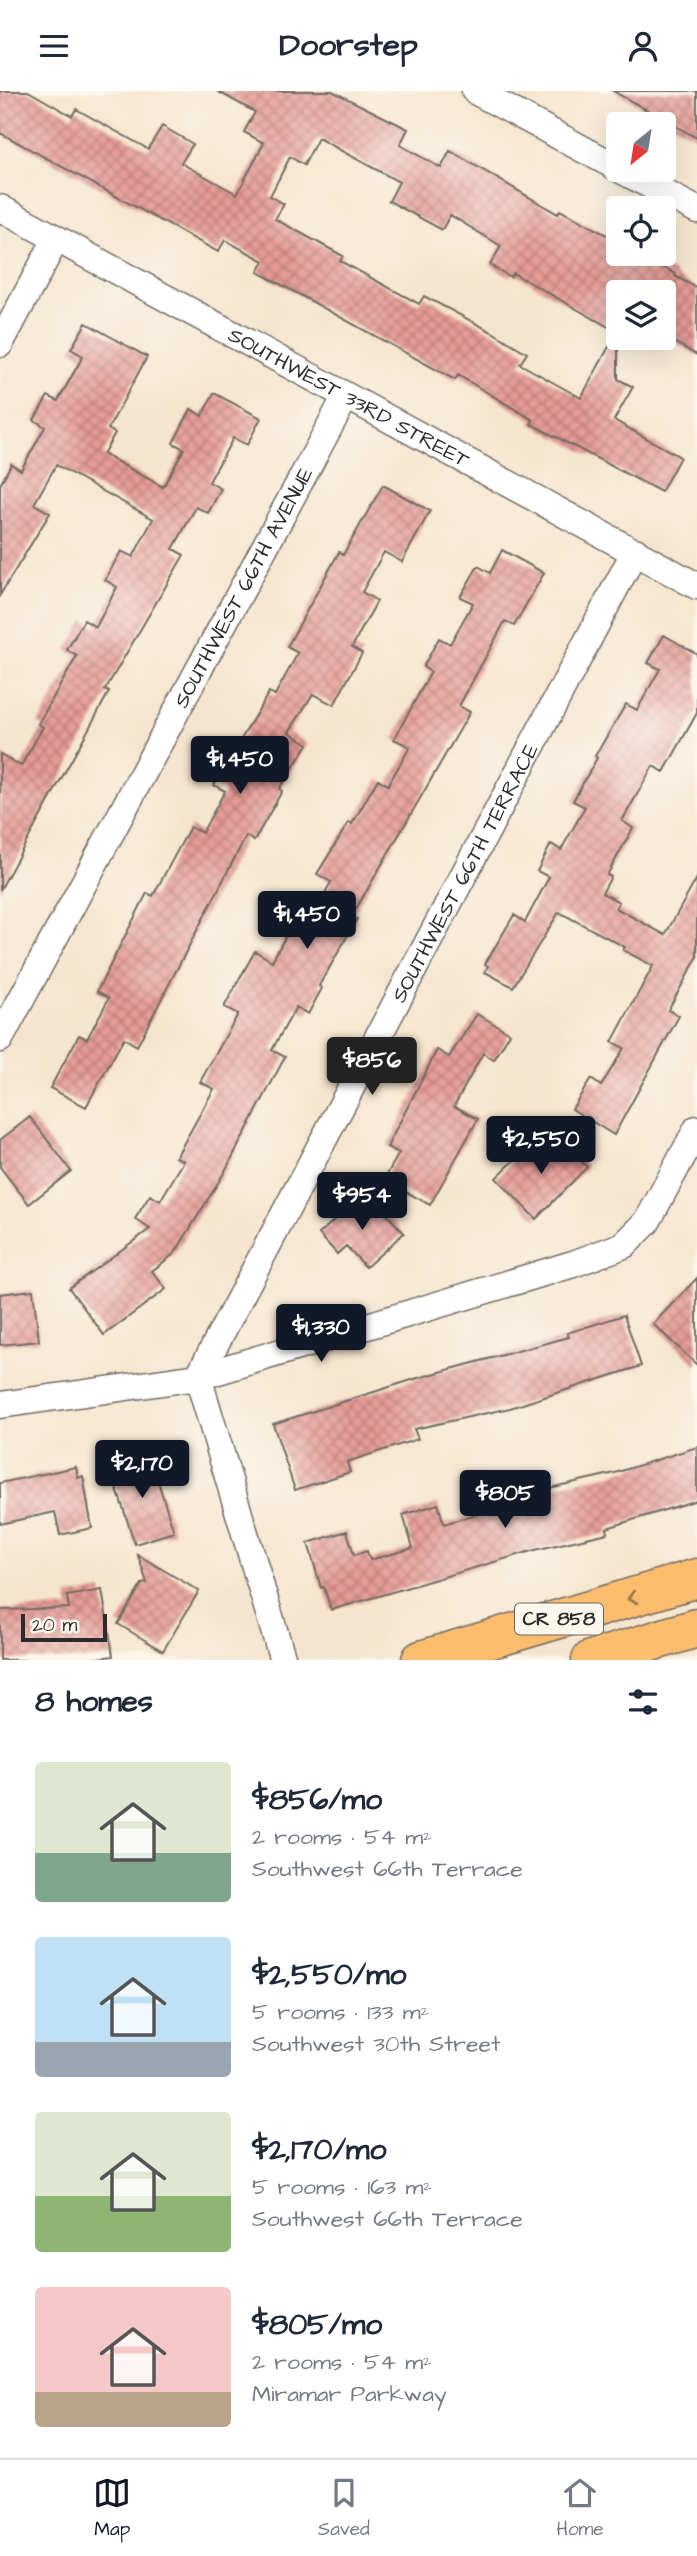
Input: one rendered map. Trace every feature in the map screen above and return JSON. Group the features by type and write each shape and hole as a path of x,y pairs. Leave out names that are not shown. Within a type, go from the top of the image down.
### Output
{"main road":[{"name":"CR 858","path":"421,1660 697,1578"},
{"name":"CR 858","path":"591,1660 697,1628"}],"street":[{"path":"475,91 606,161"},
{"path":"644,182 697,211"},
{"name":"SOUTHWEST 33RD STREET","path":"0,208 697,586"},
{"path":"0,344 55,239"},
{"name":"SOUTHWEST 66TH AVENUE","path":"0,1039 346,396"},
{"name":"SOUTHWEST 66TH TERRACE","path":"198,1377 635,551"},
{"path":"0,1405 198,1377 573,1264 624,1245 647,1222 697,1129"},
{"path":"198,1377 283,1660"}],"building":[{"path":"0,91 28,91 72,116 76,109 148,149 162,126 193,144 181,163 237,194 264,143 244,132 255,112 217,91 332,91 408,129 400,145 441,168 450,151 558,214 560,210 606,235 606,266 661,266 697,288 697,355 676,343 676,280 606,280 606,326 513,273 510,277 490,265 501,246 450,215 442,230 389,201 399,182 318,138 304,165 290,157 270,196 284,204 275,219 343,256 340,261 419,304 424,296 494,333 527,353 520,364 581,398 607,350 618,350 618,379 633,387 614,420 680,457 661,492 531,424 533,420 458,375 455,380 258,272 264,261 225,240 218,252 0,133"},
{"path":"613,91 697,91 697,138 676,126 676,112 651,112"},
{"path":"86,323 147,357 108,429 115,433 103,454 163,487 184,449 173,443 191,409 202,416 214,393 261,418 247,445 233,438 209,482 221,489 208,513 196,507 173,549 184,555 105,690 109,692 0,890 0,754 21,766 43,727 38,724 77,656 67,650 84,620 96,627 117,587 105,580 121,551 133,557 153,519 56,465 34,504 50,513 0,595 0,485 11,464 21,470 45,427 34,420 48,396 58,401 83,356 71,349"},
{"path":"383,485 430,511 402,562 384,552 362,592 377,601 352,647 362,653 334,705 313,694 289,732 308,744 279,789 282,791 254,841 246,836 137,1046 124,1038 86,1107 50,1088 79,1035 87,1039 109,998 97,991 147,893 153,896 190,827 202,833 225,791 214,785 269,692 275,695 298,653 287,647 339,552 343,555"},
{"path":"502,550 544,573 514,626 505,621 459,706 470,712 352,916 357,919 319,986 322,988 308,1014 296,1007 272,1050 285,1057 224,1173 175,1253 152,1271 166,1289 104,1335 69,1288 150,1229 135,1219 150,1195 160,1201 184,1161 176,1157 214,1089 200,1082 238,1014 224,1007 255,951 272,961 298,914 310,921 331,882 317,874 349,822 352,824 378,779 388,785 410,747 394,739 431,672 423,667 439,638 450,644 473,603 460,597 478,566 490,573"},
{"path":"664,635 697,654 697,713 664,772 653,766 622,821 633,828 607,875 611,877 602,893 619,902 616,908 665,935 697,878 697,958 668,1010 679,1016 614,1135 572,1109 591,1079 601,1086 624,1048 612,1042 653,966 623,950 625,947 559,912 513,987 485,972 488,966 485,964 514,915 525,922 549,877 537,871 551,844 561,850 585,807 573,801 597,758 595,756 626,704 637,710 660,669 648,663"},
{"path":"477,1014 510,1033 494,1060 483,1053 454,1106 478,1119 430,1205 384,1180 399,1153 387,1147 437,1050 449,1057"},
{"path":"30,1117 71,1171 29,1204 0,1167 0,1140"},
{"path":"559,1139 587,1167 536,1219 496,1178 531,1144 543,1156"},
{"path":"357,1199 367,1210 373,1200 404,1233 366,1267 346,1246 337,1254 319,1234"},
{"path":"697,1278 697,1365 653,1324"},
{"path":"33,1290 39,1341 0,1345 0,1294"},
{"path":"624,1315 641,1366 510,1408 414,1429 418,1439 347,1462 350,1472 295,1490 273,1424 418,1378 569,1337 567,1333"},
{"path":"697,1447 697,1500 607,1528 608,1533 535,1550 331,1610 324,1587 321,1588 308,1543 347,1531 354,1555 367,1551 370,1560 413,1548 403,1515 438,1504 444,1524 537,1496 536,1491 615,1473"},
{"path":"150,1456 174,1532 135,1544 110,1468"},
{"path":"76,1467 78,1478 83,1476 92,1528 60,1535 55,1512 0,1524 0,1483"},
{"path":"138,1555 199,1591 163,1651 118,1624 142,1584 147,1583"},
{"path":"102,1590 113,1656 85,1660 0,1660 0,1610 69,1608 67,1596"}]}
